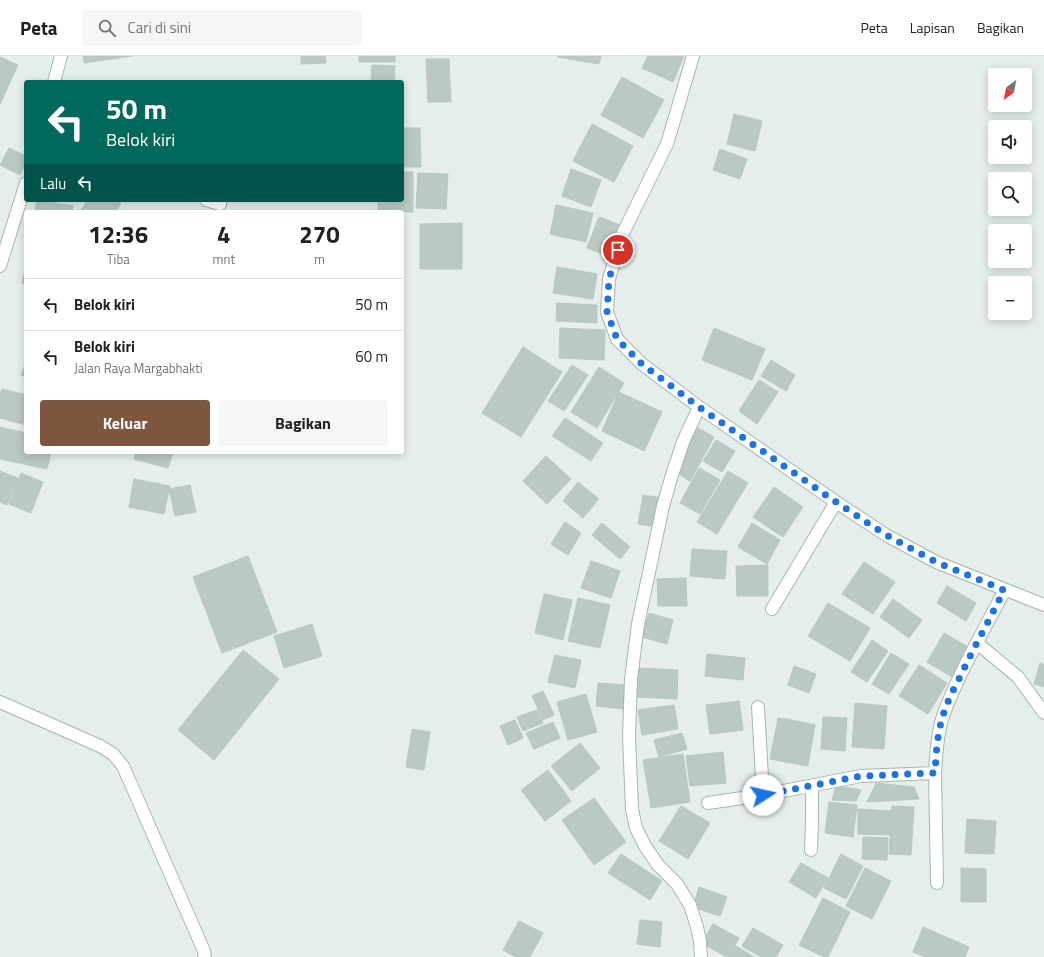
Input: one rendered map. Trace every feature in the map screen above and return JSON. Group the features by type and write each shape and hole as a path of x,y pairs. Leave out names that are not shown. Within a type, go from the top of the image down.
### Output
{"street":[{"path":"55,80 61,56"},
{"path":"693,56 668,144 622,235 609,279 607,312 617,339 642,364 699,407 886,535 936,562 1044,605"},
{"path":"0,266 24,189"},
{"path":"213,202 220,204"},
{"path":"699,407 683,442 663,506 638,624 631,679 629,737 632,809 636,828 645,846 658,864 677,884 690,904 700,941 701,957"},
{"path":"772,609 836,502"},
{"path":"938,883 935,773 938,734 948,701 1004,590"},
{"path":"977,643 1018,677 1044,713"},
{"path":"0,702 100,746 113,754 122,766 204,951 205,957"},
{"path":"758,707 763,795"},
{"path":"708,803 763,795 861,776 935,773"},
{"path":"812,786 812,850"}],"building":[{"path":"83,56 132,56 84,63"},
{"path":"301,56 325,56 326,63 301,64"},
{"path":"359,56 395,56 395,62 359,62"},
{"path":"558,56 601,56 599,64"},
{"path":"648,56 684,56 673,82 642,68"},
{"path":"0,57 18,65 0,104"},
{"path":"426,59 449,59 451,102 428,102"},
{"path":"372,65 395,66 394,80 371,80"},
{"path":"622,77 664,100 643,138 601,115"},
{"path":"734,114 762,121 755,151 727,144"},
{"path":"592,124 633,146 614,182 573,161"},
{"path":"404,128 420,128 421,167 404,167"},
{"path":"9,148 24,155 24,166 20,175 0,165"},
{"path":"720,149 747,159 740,179 713,170"},
{"path":"571,169 601,180 591,207 562,196"},
{"path":"404,172 413,172 413,212 404,212 404,210 378,210 378,202 404,202"},
{"path":"418,173 448,174 446,209 416,208"},
{"path":"37,202 49,202 73,206 72,210 35,210"},
{"path":"86,202 121,203 117,210 81,210"},
{"path":"556,205 593,213 586,242 550,234"},
{"path":"599,217 623,226 611,257 587,248"},
{"path":"462,223 462,269 420,269 420,224"},
{"path":"557,267 597,274 593,299 553,293"},
{"path":"557,303 597,305 597,323 556,321"},
{"path":"560,328 605,330 604,360 559,358"},
{"path":"714,328 765,349 752,380 702,360"},
{"path":"523,347 562,372 521,437 482,413"},
{"path":"771,360 795,375 786,391 761,376"},
{"path":"572,365 588,375 564,411 548,401"},
{"path":"24,367 24,376 21,375"},
{"path":"599,367 624,383 597,428 571,412"},
{"path":"759,380 778,392 757,424 739,411"},
{"path":"2,389 24,394 24,424 0,418 0,395"},
{"path":"619,392 662,412 644,451 602,431"},
{"path":"565,418 603,443 591,461 552,436"},
{"path":"0,427 24,433 24,454 51,454 47,469 0,459"},
{"path":"698,428 714,437 690,481 674,471"},
{"path":"716,440 735,451 722,472 703,461"},
{"path":"135,454 172,454 168,468 134,459"},
{"path":"546,456 571,479 547,504 523,481"},
{"path":"699,468 720,480 700,514 680,503"},
{"path":"0,471 18,478 7,505 0,502"},
{"path":"728,471 748,483 717,534 697,522"},
{"path":"21,473 43,482 31,513 9,504"},
{"path":"134,479 170,486 164,514 129,507"},
{"path":"578,482 599,499 583,518 563,501"},
{"path":"190,485 196,512 175,516 169,489"},
{"path":"774,487 803,507 783,537 753,517"},
{"path":"643,495 662,498 656,527 638,524"},
{"path":"565,522 581,533 568,555 551,544"},
{"path":"602,523 630,547 620,559 592,535"},
{"path":"752,523 780,540 767,564 738,547"},
{"path":"692,549 727,551 725,579 690,576"},
{"path":"248,556 277,632 222,653 193,577"},
{"path":"591,561 620,571 611,598 581,588"},
{"path":"864,562 895,582 873,614 842,594"},
{"path":"768,565 768,596 737,596 736,566"},
{"path":"686,578 687,606 658,606 657,579"},
{"path":"947,586 976,603 966,621 937,603"},
{"path":"544,594 572,600 563,640 535,633"},
{"path":"578,598 610,605 600,648 568,641"},
{"path":"893,599 922,620 909,638 880,617"},
{"path":"828,603 870,628 850,661 808,636"},
{"path":"649,613 673,620 667,644 642,637"},
{"path":"312,624 322,656 284,668 274,636"},
{"path":"944,633 970,648 952,677 927,662"},
{"path":"872,640 888,651 867,682 851,672"},
{"path":"243,650 279,679 214,760 178,730"},
{"path":"891,653 909,664 889,694 872,684"},
{"path":"707,654 745,658 743,680 705,676"},
{"path":"555,655 581,660 575,688 548,682"},
{"path":"1040,663 1044,665 1044,687 1034,684"},
{"path":"919,665 947,683 928,714 899,696"},
{"path":"794,666 816,674 809,693 788,685"},
{"path":"637,668 678,670 677,699 636,697"},
{"path":"598,683 626,685 623,709 596,706"},
{"path":"543,691 554,715 543,720 532,696"},
{"path":"586,694 597,732 568,740 557,702"},
{"path":"739,701 743,730 710,734 706,705"},
{"path":"855,703 887,706 884,749 852,747"},
{"path":"674,705 678,729 642,735 638,710"},
{"path":"537,710 543,723 523,731 517,717"},
{"path":"823,717 847,718 845,751 821,749"},
{"path":"778,718 815,725 808,766 770,759"},
{"path":"515,720 523,738 508,745 500,726"},
{"path":"553,722 560,738 534,749 526,733"},
{"path":"412,729 430,732 424,770 406,767"},
{"path":"682,733 687,749 659,757 654,740"},
{"path":"580,743 600,768 572,791 551,766"},
{"path":"723,752 726,783 690,786 686,756"},
{"path":"683,754 690,802 651,808 643,760"},
{"path":"548,770 571,801 545,821 521,790"},
{"path":"876,783 914,787 919,799 867,802"},
{"path":"836,786 861,790 856,801 832,800"},
{"path":"594,798 626,842 594,865 562,820"},
{"path":"829,802 857,805 853,837 825,833"},
{"path":"681,806 710,823 688,859 659,841"},
{"path":"892,806 914,807 911,855 889,854"},
{"path":"858,809 892,811 891,835 858,834"},
{"path":"967,819 996,821 994,854 965,853"},
{"path":"863,837 888,838 887,860 862,859"},
{"path":"621,854 662,881 650,900 608,873"},
{"path":"841,854 863,866 846,899 824,888"},
{"path":"801,863 828,878 816,898 789,882"},
{"path":"865,868 891,881 872,919 846,906"},
{"path":"961,868 986,869 986,902 961,902"},
{"path":"699,887 727,897 720,916 693,907"},
{"path":"823,898 850,912 828,957 824,957 799,945"},
{"path":"640,920 662,922 660,947 637,944"},
{"path":"519,921 543,933 530,957 516,957 503,950"},
{"path":"713,924 739,938 729,957 702,943"},
{"path":"923,927 969,947 965,957 925,957 913,952"},
{"path":"753,928 783,945 776,957 761,957 742,946"},
{"path":"736,946 754,957 730,957"}],"route":[{"path":"618,250 609,279 607,312 617,339 642,364 699,407 886,535 936,562 1004,590 948,701 938,734 935,773 861,776 763,795"}]}
